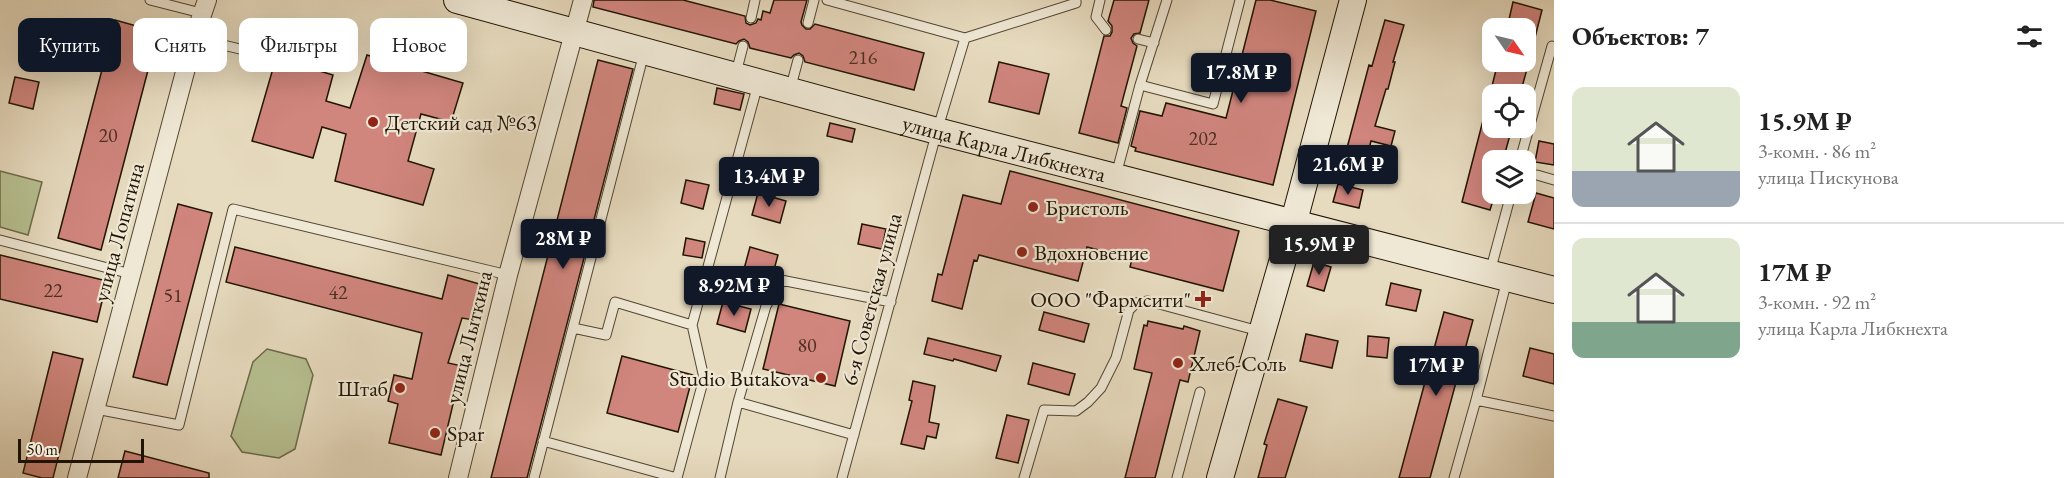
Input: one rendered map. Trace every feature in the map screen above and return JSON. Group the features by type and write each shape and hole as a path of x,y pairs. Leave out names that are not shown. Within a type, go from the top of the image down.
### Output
{"street":[{"name":"улица Карла Либкнехта","path":"457,0 937,131 1294,221 1554,290"},
{"name":"улица Лыткина","path":"458,478 508,275 582,0"},
{"path":"1220,478 1294,221 1349,1"},
{"name":"улица Лопатина","path":"77,478 185,72"}],"lane":[{"path":"150,0 204,7"},
{"path":"751,18 755,0"},
{"path":"808,22 814,0"},
{"path":"827,0 965,38 1076,3 1076,0"},
{"path":"1101,0 1096,17 1106,30"},
{"path":"1116,176 1140,85 1167,0"},
{"path":"1140,85 1213,104 1240,0"},
{"name":"6-я Советская улица","path":"842,478 937,131 965,38"},
{"path":"1138,39 1154,43"},
{"path":"543,441 676,478 704,378 692,325 747,79 743,46"},
{"path":"1523,150 1552,46 1554,47"},
{"path":"534,478 644,50"},
{"path":"790,90 798,60"},
{"path":"1537,175 1554,180"},
{"path":"1454,478 1476,400 1509,204"},
{"path":"96,409 179,425 232,209 508,275"},
{"path":"0,240 131,274"},
{"path":"720,478 738,402 766,306 781,280 891,302"},
{"path":"1024,478 1044,410 1076,411 1101,388 1116,358 1129,310 1136,303 1148,301 1262,332"},
{"path":"573,328 606,335 615,302 692,325"},
{"path":"1177,478 1200,392"},
{"path":"1476,400 1554,416"},
{"path":"738,402 854,435"}],"green space":[{"path":"0,171 42,182 28,235 0,227"},
{"path":"267,349 306,359 313,375 295,449 279,458 242,452 231,436 253,362"}],"building":[{"path":"594,0 683,0 745,16 746,23 750,25 756,23 758,19 761,20 763,11 770,13 774,0 807,0 801,22 806,29 810,29 815,24 924,53 914,90 805,62 799,53 791,58 750,48 744,39 736,44 593,7"},
{"path":"1114,0 1149,0 1140,33 1134,34 1131,38 1137,46 1121,106 1127,108 1118,143 1079,133 1104,36 1110,36 1112,32 1112,26 1108,21"},
{"path":"1256,0 1270,0 1316,11 1273,185 1135,151 1136,148 1131,146 1140,111 1162,116 1166,103 1226,118"},
{"path":"1513,2 1542,10 1536,34 1536,18 1509,18"},
{"path":"1385,20 1404,25 1388,89 1386,89 1375,126 1395,131 1391,146 1371,141 1368,153 1347,148 1369,65 1372,66"},
{"path":"121,22 133,25 133,72 148,72 101,250 58,238 101,72 121,72"},
{"path":"367,55 370,56 370,72 425,72 463,83 451,122 421,114 408,161 434,169 423,205 335,181 346,134 322,127 313,158 252,141 272,72 323,72 333,75 326,101 350,108"},
{"path":"598,60 633,69 527,478 491,478"},
{"path":"999,62 1049,74 1039,114 989,102"},
{"path":"1496,72 1526,72 1523,84 1492,84"},
{"path":"15,77 39,82 33,109 9,103"},
{"path":"717,88 744,94 740,110 714,104"},
{"path":"830,123 855,129 852,142 827,136"},
{"path":"1482,124 1482,138 1509,138 1506,150 1482,150 1482,204 1492,204 1490,210 1462,202"},
{"path":"1539,141 1554,144 1554,165 1536,162"},
{"path":"1010,171 1239,231 1223,291 1130,267 1132,259 1087,247 1078,281 979,255 977,261 974,260 962,309 932,301 938,274 942,275 963,195 1001,204"},
{"path":"686,180 709,185 703,209 681,203"},
{"path":"1338,184 1363,190 1359,208 1333,202"},
{"path":"758,193 786,201 780,223 752,215"},
{"path":"1536,193 1554,198 1554,229 1528,222 1533,204 1536,204"},
{"path":"178,204 212,213 167,385 133,377"},
{"path":"862,224 886,229 882,249 858,244"},
{"path":"686,238 705,242 702,258 683,255"},
{"path":"235,247 442,299 448,275 483,285 474,320 462,318 448,363 462,366 441,455 389,443 398,404 388,401 394,375 412,379 422,333 226,282"},
{"path":"750,247 778,255 772,277 744,269"},
{"path":"0,255 107,281 97,322 0,299"},
{"path":"1314,262 1331,267 1324,291 1307,286"},
{"path":"1391,283 1421,290 1416,311 1386,305"},
{"path":"723,302 751,309 745,332 717,324"},
{"path":"779,304 850,321 835,386 763,369"},
{"path":"1044,312 1089,324 1084,342 1039,330"},
{"path":"1444,312 1473,320 1430,478 1399,478"},
{"path":"1148,321 1183,329 1184,326 1200,331 1188,382 1180,380 1155,478 1125,478 1152,373 1134,369 1144,325 1147,326"},
{"path":"1306,334 1338,341 1332,368 1300,361"},
{"path":"1368,336 1389,338 1387,358 1367,356"},
{"path":"928,338 1001,356 996,371 954,359 953,361 924,354"},
{"path":"1530,348 1554,354 1554,384 1523,376"},
{"path":"53,352 83,359 53,478 42,478 23,473"},
{"path":"622,356 693,375 678,432 607,413"},
{"path":"1033,363 1075,374 1069,395 1028,384"},
{"path":"913,381 935,386 929,422 939,424 936,438 927,436 924,449 901,444 912,401 909,400"},
{"path":"1278,399 1307,407 1285,478 1258,478 1267,445 1264,444"},
{"path":"1007,415 1029,420 1018,463 996,458"},
{"path":"125,451 209,473 209,478 118,478"}],"place":[{"name":"Детский сад №63","path":"373,122"},
{"name":"Бристоль","path":"1033,207"},
{"name":"Вдохновение","path":"1022,252"},
{"name":"ООО \"Фармсити\"","path":"1203,299"},
{"name":"Хлеб-Соль","path":"1178,363"},
{"name":"Studio Butakova","path":"821,378"},
{"name":"Штаб","path":"400,388"},
{"name":"Spar","path":"435,433"}]}
